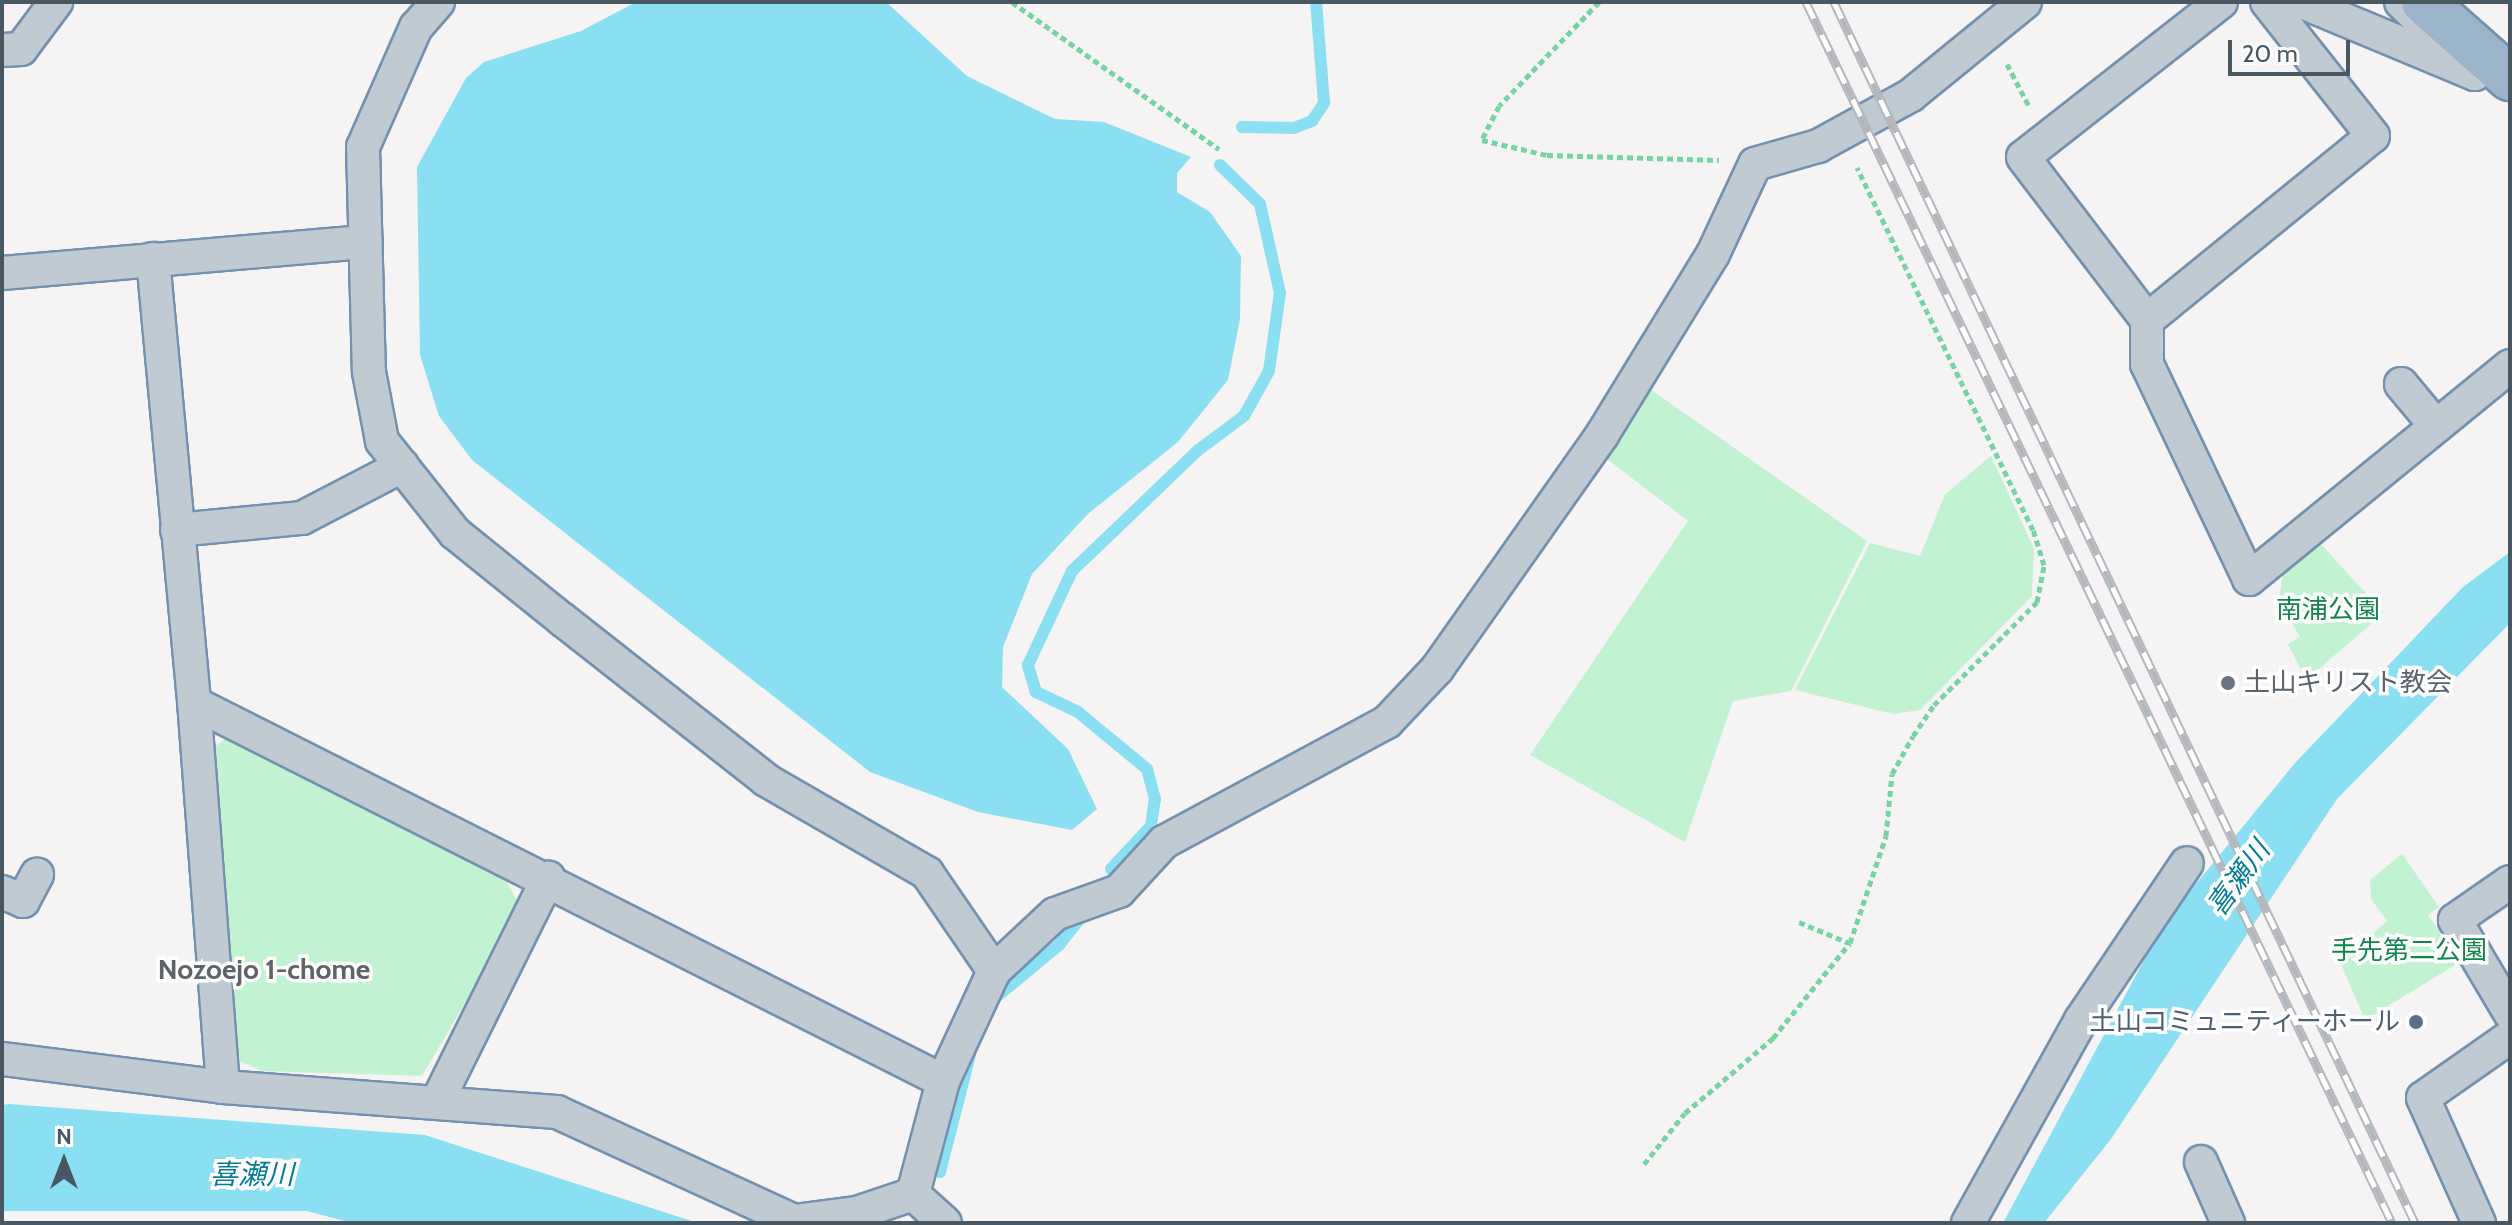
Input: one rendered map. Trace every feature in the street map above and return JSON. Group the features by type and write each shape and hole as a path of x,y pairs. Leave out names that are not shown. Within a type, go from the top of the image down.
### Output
{"highway":[{"path":"2424,2 2510,78"}],"street":[{"path":"2,50 21,49 56,2"},
{"path":"438,2 416,27 363,147 369,372 382,441 455,533 766,780 927,873 994,971"},
{"path":"913,1194 943,1081 994,971 1055,914 1119,891 1164,842 1387,722 1455,644 1602,435 1713,254 1755,164 1841,133 1911,95 2025,2"},
{"path":"2221,2 2023,157 2147,320 2147,364 2249,579 2510,366"},
{"path":"2147,320 2373,136 2267,2"},
{"path":"2302,2 2475,74 2401,2"},
{"path":"2,273 366,242"},
{"path":"153,259 194,703 223,1087"},
{"path":"2401,384 2436,426"},
{"path":"177,530 302,518 402,466"},
{"path":"194,703 548,878 943,1081"},
{"path":"1968,1223 2081,1020 2187,863"},
{"path":"2,892 23,901 37,875"},
{"path":"439,1098 548,878"},
{"path":"2510,882 2455,920 2510,1013"},
{"path":"2479,1223 2423,1098 2510,1037"},
{"path":"2,1059 223,1087 439,1098 557,1112 794,1221 857,1213 913,1194"},
{"path":"2201,1162 2228,1223"},
{"path":"913,1194 945,1223"}],"path":[{"path":"1012,2 1219,149"},
{"path":"1599,2 1499,106 1482,140 1547,155 1755,164"},
{"path":"1990,31 2046,138"},
{"path":"1644,1164 1685,1113 1773,1038 1850,943 1886,836 1892,774 1934,705 2037,602 2044,565 1841,133"},
{"path":"1799,922 1850,943"}],"green space":[{"path":"1650,389 1867,541 1791,691 1733,701 1685,842 1530,755 1688,521 1607,459"},
{"path":"1991,456 2034,549 2032,596 1920,710 1893,714 1795,690 1870,543 1920,556 1945,494"},
{"name":"南浦公園","path":"2319,542 2384,613 2306,680 2288,644 2300,637 2279,600 2283,574"},
{"path":"231,735 507,882 521,908 422,1076 263,1071 239,1061 214,747"},
{"name":"手先第二公園","path":"2402,854 2439,907 2428,915 2460,962 2365,1020 2340,962 2387,921 2371,899 2370,880"}],"water":[{"path":"636,2 886,2 967,76 1055,119 1104,122 1191,157 1177,173 1177,192 1210,212 1241,256 1240,319 1228,380 1178,442 1089,513 1032,574 1003,647 1002,687 1068,749 1097,809 1072,830 978,812 870,772 472,460 439,416 420,355 417,167 466,78 484,62 581,31"},
{"path":"2510,552 2510,623 2337,799 2111,1139 2044,1223 2003,1223 2164,923 2295,763 2463,587"},
{"path":"2,1105 425,1135 698,1223 495,1223 312,1174 2,1174"}],"waterway":[{"path":"1242,127 1294,128 1312,121 1324,103 1316,2"},
{"path":"1111,869 1151,826 1155,799 1147,769 1078,712 1036,692 1028,665 1072,571 1197,451 1244,416 1269,371 1280,293 1260,204 1220,165"},
{"path":"994,999 1059,945 1083,914"},
{"path":"940,1172 970,1055"},
{"name":"喜瀬川","path":"2,1174 312,1174 495,1223"}],"railway":[{"path":"1806,2 2392,1223"},
{"path":"1834,2 2415,1223"}],"place":[{"name":"土山キリスト教会","path":"2228,683"},
{"name":"土山コミュニティーホール","path":"2416,1022"}],"district":[{"name":"Nozoejo 1-chome","path":"264,969"}]}
